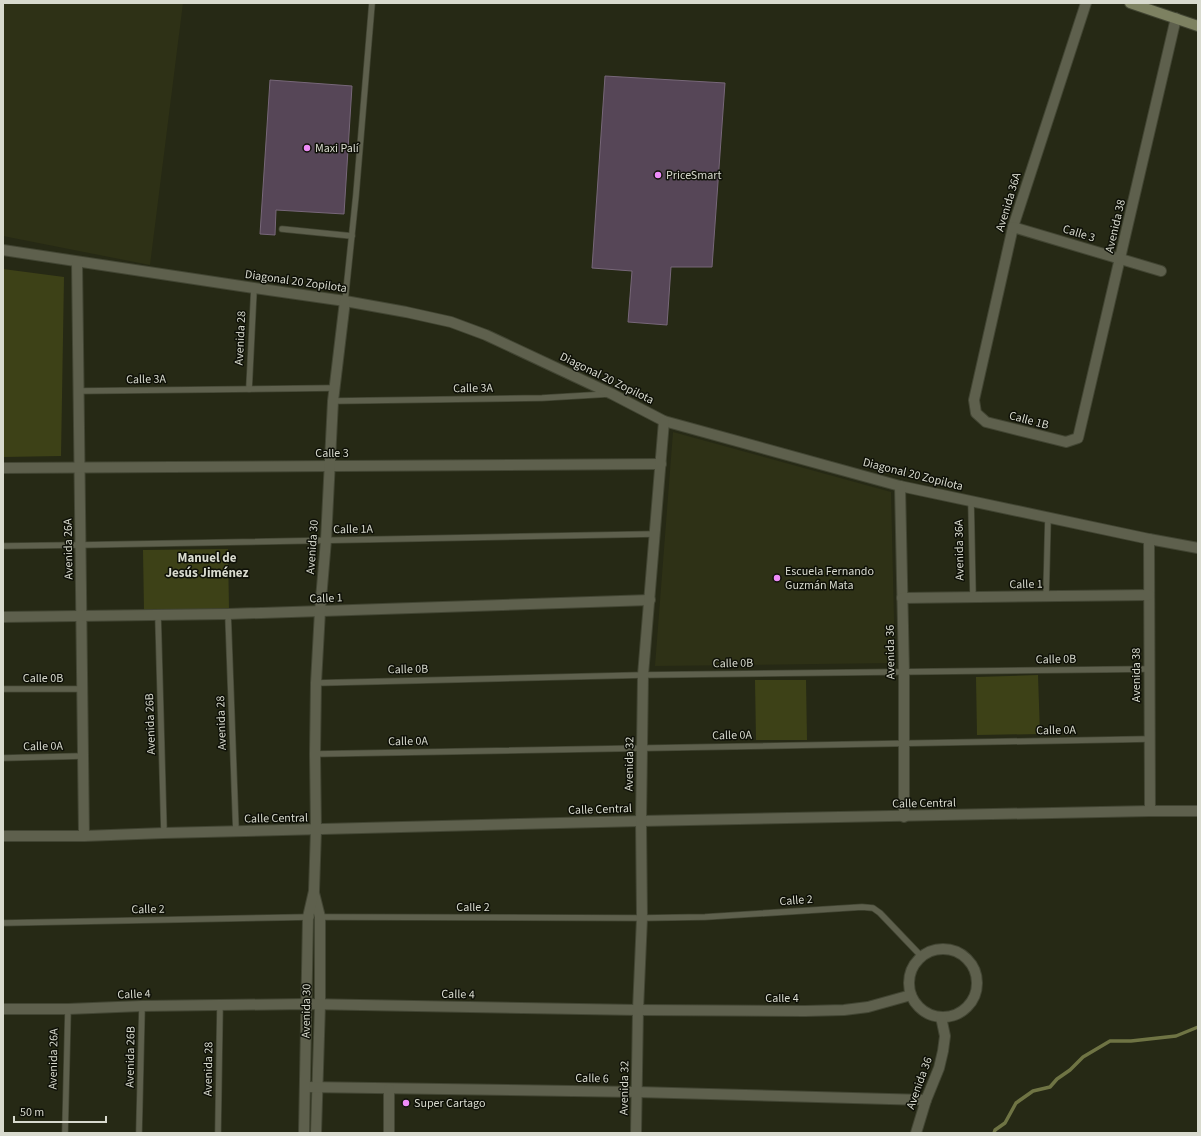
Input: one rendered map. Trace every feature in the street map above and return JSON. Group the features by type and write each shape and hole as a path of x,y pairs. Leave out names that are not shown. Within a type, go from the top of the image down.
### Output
{"main road":[{"path":"1130,3 1198,26"}],"street":[{"name":"Avenida 36A","path":"976,413 974,400 1013,227 1086,3"},
{"name":"Avenida 38","path":"1078,438 1176,18"},
{"name":"Calle 3","path":"1013,227 1161,271"},
{"name":"Diagonal 20 Zopilota","path":"3,250 345,301 451,322 486,335 612,394 664,421 900,486 1198,548"},
{"name":"Avenida 26A","path":"77,262 84,836"},
{"name":"Avenida 30","path":"304,1133 308,917 314,891 316,830 316,682 334,401 345,301"},
{"name":"Calle 1B","path":"976,413 986,422 1051,439 1066,442 1078,438"},
{"name":"Avenida 32","path":"636,1133 638,1010 642,918 641,821 643,675 664,421"},
{"name":"Calle 3","path":"3,468 661,464"},
{"name":"Avenida 36","path":"900,486 904,672 904,817"},
{"name":"Avenida 38","path":"1149,539 1150,811"},
{"name":"Calle 1","path":"902,598 1149,595"},
{"name":"Calle 1","path":"3,617 228,614 650,600"},
{"name":"Calle Central","path":"3,836 84,836 641,821 1198,811"},
{"name":"Avenida 30","path":"314,891 320,917 320,1004 316,1133"},
{"path":"942,949 953,950 963,955 971,963 976,973 977,984 975,995 970,1005 962,1012 952,1016 941,1017 928,1014 918,1006 911,995 909,985 910,974 914,964 922,957 931,951 942,949"},
{"name":"Calle 4","path":"3,1009 320,1004 638,1010 805,1011 844,1010 868,1007 911,995"},
{"name":"Avenida 36","path":"916,1133 926,1100 940,1068 944,1051 945,1036 941,1017"},
{"name":"Calle 6","path":"306,1087 637,1092 926,1100"},
{"path":"389,1088 389,1133"}],"lane":[{"path":"345,301 372,3"},
{"path":"282,229 352,236"},
{"name":"Avenida 28","path":"249,389 254,288"},
{"name":"Calle 3A","path":"78,392 335,388"},
{"name":"Calle 3A","path":"334,401 542,398 612,394"},
{"name":"Avenida 36A","path":"971,501 973,598"},
{"path":"1046,596 1048,518"},
{"name":"Calle 1A","path":"3,546 655,534"},
{"name":"Avenida 28","path":"228,614 236,832"},
{"name":"Avenida 26B","path":"158,615 164,833"},
{"name":"Calle 0B","path":"316,682 643,675 1149,669"},
{"name":"Calle 0B","path":"3,689 82,689"},
{"name":"Calle 0A","path":"315,754 1150,739"},
{"name":"Calle 0A","path":"3,758 83,756"},
{"name":"Calle 2","path":"3,923 308,917 705,917 862,907 873,908 880,913 922,957"},
{"name":"Avenida 28","path":"218,1133 220,1005"},
{"name":"Avenida 26B","path":"139,1133 142,1006"},
{"name":"Avenida 26A","path":"65,1133 68,1009"}],"shaded area":[{"path":"3,3 183,3 150,265 3,236"},
{"path":"3,269 64,277 61,456 3,457"},
{"name":"Escuela Fernando Guzmán Mata","path":"673,432 891,492 895,663 655,666"},
{"path":"228,549 229,610 144,611 143,550"},
{"path":"1038,675 1040,734 977,735 976,677"},
{"path":"755,680 806,680 807,740 756,740"}],"building":[{"name":"PriceSmart","path":"605,76 725,83 712,267 671,267 667,325 628,322 632,271 592,268"},
{"name":"Maxi Palí","path":"270,80 352,86 344,214 276,210 275,235 260,234"}],"waterway":[{"path":"994,1133 995,1130 1005,1123 1016,1103 1033,1091 1050,1087 1057,1079 1070,1070 1083,1057 1110,1041 1131,1041 1176,1036 1198,1027"}],"place":[{"name":"Maxi Palí","path":"307,148"},
{"name":"PriceSmart","path":"658,175"},
{"name":"Escuela Fernando Guzmán Mata","path":"777,578"},
{"name":"Super Cartago","path":"406,1103"}],"district":[{"name":"Manuel de Jesús Jiménez","path":"207,564"}]}
